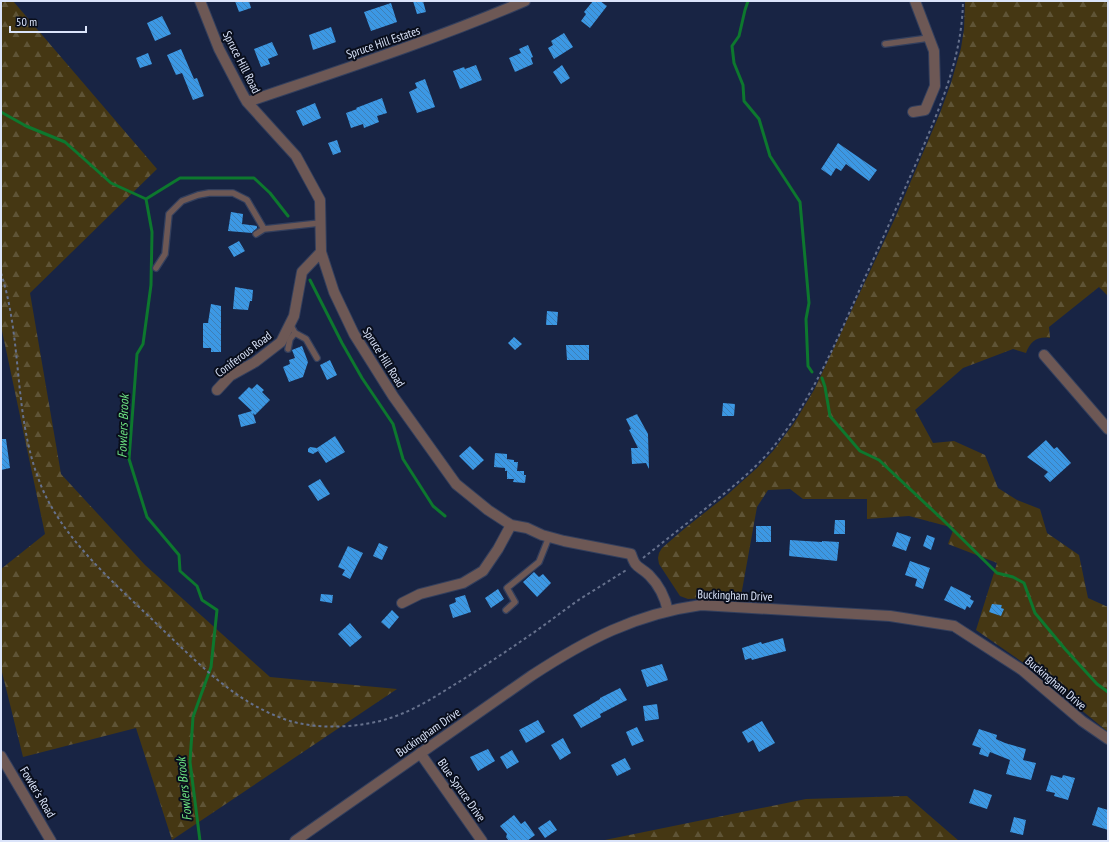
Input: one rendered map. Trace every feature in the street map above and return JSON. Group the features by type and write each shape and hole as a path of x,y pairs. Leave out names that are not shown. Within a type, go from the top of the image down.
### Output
{"street":[{"name":"Spruce Hill Road","path":"200,1 224,60 247,102 296,156 320,200 321,252 334,292 354,334 393,396 456,484 488,510 511,525 527,528 564,541 631,554 634,565 644,571 657,585 664,597 668,611"},
{"name":"Spruce Hill Estates","path":"247,102 386,55 478,21 525,1"},
{"path":"913,112 924,110 935,86 934,51 915,1"},
{"name":"Coniferous Road","path":"217,390 230,376 255,362 281,342 294,316 302,272 321,252"},
{"path":"1044,355 1108,429"},
{"path":"402,603 420,594 464,583 483,571 498,549 511,525"},
{"name":"Buckingham Drive","path":"295,841 420,753 570,651 615,629 639,620 668,611 701,606 890,616 954,626 1022,670 1082,721 1108,739"},
{"name":"Blue Spruce Drive","path":"420,753 482,841"},
{"name":"Fowler's Road","path":"1,756 51,841"}],"lane":[{"path":"884,44 929,38"},
{"path":"156,268 165,254 169,214 182,201 192,197 209,193 233,193 247,200 264,229"},
{"path":"256,234 264,229 320,223"},
{"path":"290,324 295,333 306,339 316,358"},
{"path":"288,349 290,339 295,333"},
{"path":"506,610 515,602 507,588 539,562 549,537"}],"path":[{"path":"1,273 12,312 24,428 39,482 62,526 107,575 196,661 231,691 251,703 287,720 306,725 328,726 375,722 392,718 409,711 475,672 580,599 634,565 756,467 784,432 808,395 839,334 885,234 942,102 961,35 962,1"}],"green space":[{"path":"1,1 13,1 157,169 30,293 61,474 145,565 270,677 397,689 172,840 136,728 23,757 1,668 1,569 45,534 1,326"},
{"path":"965,1 1108,1 1108,296 1099,287 1049,327 1050,338 1038,339 1032,343 1026,353 1013,349 963,368 915,410 933,443 954,441 985,455 998,488 1017,500 1040,509 1047,533 1079,555 1088,598 1108,607 1108,732 1028,666 976,630 997,563 948,544 954,528 909,516 867,519 867,499 803,499 790,489 768,490 757,507 741,596 688,599 680,596 659,564 658,558 662,548 727,495 757,468 773,451 794,423 814,390 896,216 940,113 951,83 961,48 964,29"},
{"path":"907,796 959,841 600,841 806,799"}],"building":[{"path":"235,1 249,1 251,8 239,12"},
{"path":"413,1 423,1 426,12 417,14"},
{"path":"593,1 600,1 607,6 590,28 581,21 586,14 584,12"},
{"path":"391,3 397,22 371,31 364,12"},
{"path":"162,16 171,34 155,41 147,23"},
{"path":"331,27 336,42 313,50 309,35"},
{"path":"564,33 573,47 554,59 548,48 553,45 551,41"},
{"path":"272,42 278,55 268,59 270,64 261,67 254,49"},
{"path":"528,45 533,57 531,58 533,64 515,72 509,58 521,53 519,49"},
{"path":"181,49 194,79 197,78 204,96 193,100 182,73 176,75 167,55"},
{"path":"148,53 152,64 140,68 136,58"},
{"path":"476,65 482,80 460,89 453,71"},
{"path":"562,65 570,78 561,84 553,72"},
{"path":"425,79 435,107 417,113 409,92 417,88 415,83"},
{"path":"382,98 387,113 377,116 379,122 364,128 363,124 351,128 346,113"},
{"path":"315,103 321,118 303,126 296,111"},
{"path":"337,140 341,152 333,155 328,143"},
{"path":"838,143 877,170 869,181 846,164 841,171 836,168 831,176 821,169"},
{"path":"231,212 243,214 242,224 257,226 257,228 252,233 228,231"},
{"path":"239,241 245,251 234,257 228,247"},
{"path":"235,287 253,290 252,301 250,301 248,310 233,309"},
{"path":"211,304 221,306 221,352 211,352 211,348 203,348 203,323 208,323"},
{"path":"547,311 558,312 557,325 546,325"},
{"path":"514,337 522,344 515,350 508,343"},
{"path":"566,345 589,345 589,360 567,360"},
{"path":"302,346 308,362 303,377 289,382 283,367 290,364 289,360 295,358 292,350"},
{"path":"330,360 337,375 327,380 320,365"},
{"path":"257,384 264,390 262,392 270,400 255,415 253,413 256,423 241,427 238,415 252,411 238,398 249,387 252,389"},
{"path":"723,403 735,404 734,416 722,416"},
{"path":"637,414 648,434 649,469 646,463 632,464 631,448 638,448 629,430 631,429 626,419"},
{"path":"335,436 345,452 326,463 318,451 313,454 308,452 310,447 317,448"},
{"path":"1,439 6,439 10,468 1,470"},
{"path":"1046,440 1054,449 1057,447 1071,463 1050,482 1044,476 1048,472 1027,457"},
{"path":"470,446 484,460 473,470 459,456"},
{"path":"495,453 507,454 507,459 518,462 517,471 524,471 524,475 526,475 525,483 513,482 514,479 507,479 507,471 505,471 505,468 494,467"},
{"path":"320,479 330,494 318,501 308,486"},
{"path":"835,520 845,520 845,534 834,534"},
{"path":"756,526 771,526 771,542 756,542"},
{"path":"897,532 911,537 906,551 892,546"},
{"path":"927,535 935,538 931,550 923,546"},
{"path":"790,540 839,542 837,561 789,556"},
{"path":"379,543 388,547 382,560 373,556"},
{"path":"348,546 363,553 350,579 342,575 345,570 338,567"},
{"path":"910,561 930,568 923,589 915,586 917,579 905,575"},
{"path":"534,572 539,577 543,574 551,583 537,597 523,582"},
{"path":"951,586 971,596 970,599 974,601 970,608 967,606 965,610 944,600"},
{"path":"498,589 504,599 491,608 485,598"},
{"path":"321,594 333,595 332,603 320,601"},
{"path":"465,595 471,612 453,618 449,605 456,602 455,598"},
{"path":"992,604 1002,605 1001,608 1004,609 1001,616 989,612"},
{"path":"392,610 399,617 389,629 381,622"},
{"path":"350,623 362,637 350,647 338,634"},
{"path":"783,638 786,651 752,660 751,658 745,660 742,648 761,642 762,644"},
{"path":"662,664 668,680 647,687 641,670"},
{"path":"620,688 627,700 600,714 601,717 581,728 573,715 600,698"},
{"path":"657,704 659,719 645,721 643,706"},
{"path":"538,720 545,732 526,743 519,730"},
{"path":"762,721 775,743 759,752 753,740 748,743 742,732"},
{"path":"637,727 644,741 632,746 626,732"},
{"path":"979,729 997,735 996,739 1005,743 1026,749 1023,760 1036,763 1031,780 1006,774 1010,760 990,752 988,757 979,754 981,748 972,745"},
{"path":"563,738 571,753 560,760 551,745"},
{"path":"488,749 495,761 478,771 470,757"},
{"path":"512,750 519,762 507,769 500,757"},
{"path":"625,758 631,769 617,776 611,765"},
{"path":"1051,775 1062,778 1063,775 1075,778 1068,800 1054,796 1055,793 1046,791"},
{"path":"974,789 992,795 987,809 969,803"},
{"path":"1098,807 1108,810 1108,830 1092,825"},
{"path":"514,815 521,824 525,821 535,835 527,841 509,841 506,837 507,834 500,826"},
{"path":"1014,817 1026,820 1023,835 1010,832"},
{"path":"550,820 557,830 545,838 538,828"}],"waterway":[{"path":"748,1 739,36 732,46 734,63 743,85 744,101 759,119 770,156 800,202 809,303 806,319 808,366 812,372"},
{"name":"Fowlers Brook","path":"1,112 26,126 65,142 111,183 146,199"},
{"path":"146,199 180,178 254,178 270,193 288,216"},
{"name":"Fowlers Brook","path":"146,199 152,232 151,285 143,344 137,354 129,459 147,517 179,555 180,571 197,586 202,600 217,610 211,667 193,717 190,762 200,841"},
{"path":"310,280 342,343 362,378 393,424 403,459 433,506 445,516"},
{"path":"822,378 830,416 860,451 879,460 997,573 1013,577 1024,583 1035,613 1097,684 1108,692"}]}
